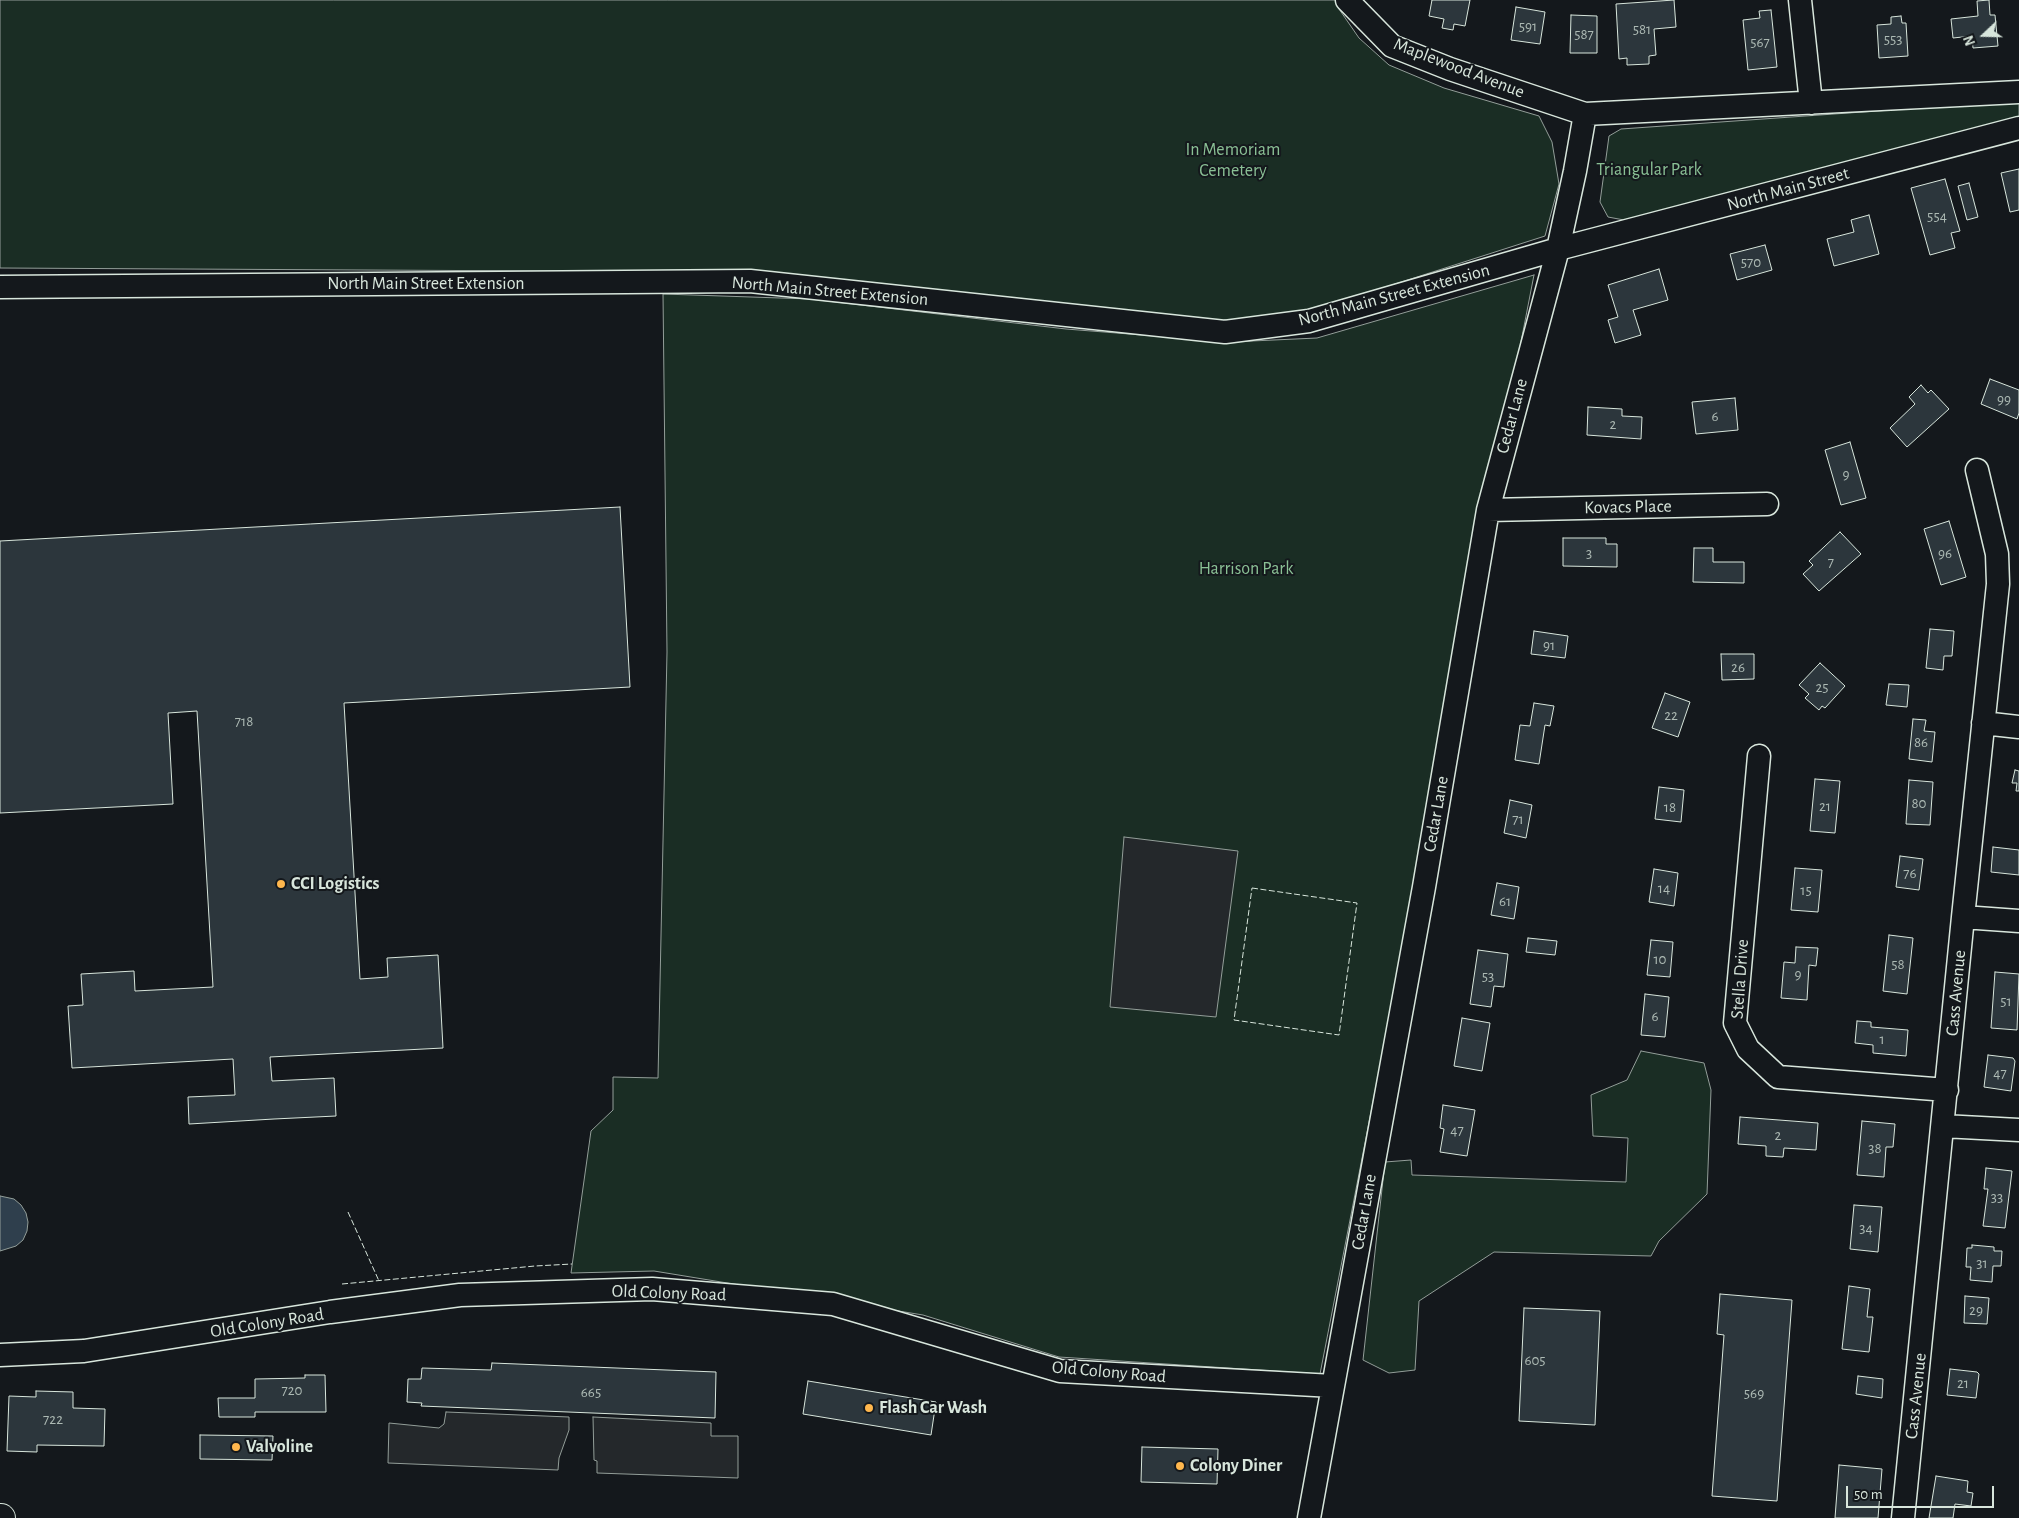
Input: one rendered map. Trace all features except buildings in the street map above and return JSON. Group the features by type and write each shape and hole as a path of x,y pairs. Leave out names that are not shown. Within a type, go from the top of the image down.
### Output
{"street":[{"name":"Maplewood Avenue","path":"1347,0 1392,46 1450,69 1585,114"},
{"path":"1800,0 1811,103"},
{"path":"1585,114 2019,92"},
{"name":"Cedar Lane","path":"1309,1518 1422,897 1488,510 1558,249 1571,194 1585,114"},
{"name":"North Main Street","path":"1558,249 2019,128"},
{"name":"North Main Street Extension","path":"0,287 750,281 1225,332 1309,321 1558,249"},
{"name":"Cass Avenue","path":"1903,1518 1947,1090 1962,917 1998,584 1997,554 1977,470"},
{"name":"Kovacs Place","path":"1488,510 1767,504"},
{"path":"1983,723 2019,727"},
{"name":"Stella Drive","path":"1759,756 1735,1022 1748,1049 1778,1077 1947,1090"},
{"path":"1962,917 2019,921"},
{"path":"1943,1126 2019,1130"},
{"name":"Old Colony Road","path":"0,1355 84,1351 330,1312 460,1295 652,1289 833,1304 1060,1371 1332,1386"}],"green space":[{"name":"In Memoriam Cemetery","path":"0,0 1336,0 1339,9 1359,38 1389,65 1444,88 1539,116 1552,142 1559,184 1545,236 1292,317 1228,323 732,272 0,268"},
{"name":"Triangular Park","path":"2019,101 2019,119 1624,220 1608,217 1600,202 1609,136 1621,129"},
{"name":"Harrison Park","path":"1534,275 1320,1374 1059,1357 923,1315 654,1271 571,1273 591,1131 613,1110 613,1077 658,1078 667,652 663,294 810,299 1066,329 1230,342 1317,338"},
{"path":"1641,1051 1704,1063 1711,1090 1707,1194 1659,1241 1651,1256 1494,1252 1419,1301 1415,1370 1389,1373 1363,1360 1385,1162 1411,1160 1412,1175 1626,1182 1628,1138 1593,1136 1591,1095 1627,1080"}],"shaded area":[{"path":"1124,837 1238,851 1216,1017 1110,1007"},
{"path":"446,1412 569,1417 569,1430 559,1458 558,1470 388,1463 389,1423 439,1428 444,1424"},
{"path":"593,1417 711,1423 711,1436 738,1436 738,1478 597,1473 597,1461 594,1460"}],"water":[{"path":"0,1196 14,1199 21,1205 26,1213 28,1222 23,1240 16,1246 0,1251"}],"fence":[{"path":"1252,888 1357,903 1339,1035 1234,1020 1252,888"},
{"path":"348,1212 379,1281"},
{"path":"342,1284 572,1264"}],"place":[{"name":"CCI Logistics","path":"281,884"},
{"name":"Flash Car Wash","path":"869,1408"},
{"name":"Valvoline","path":"236,1447"},
{"name":"Colony Diner","path":"1180,1466"}]}
